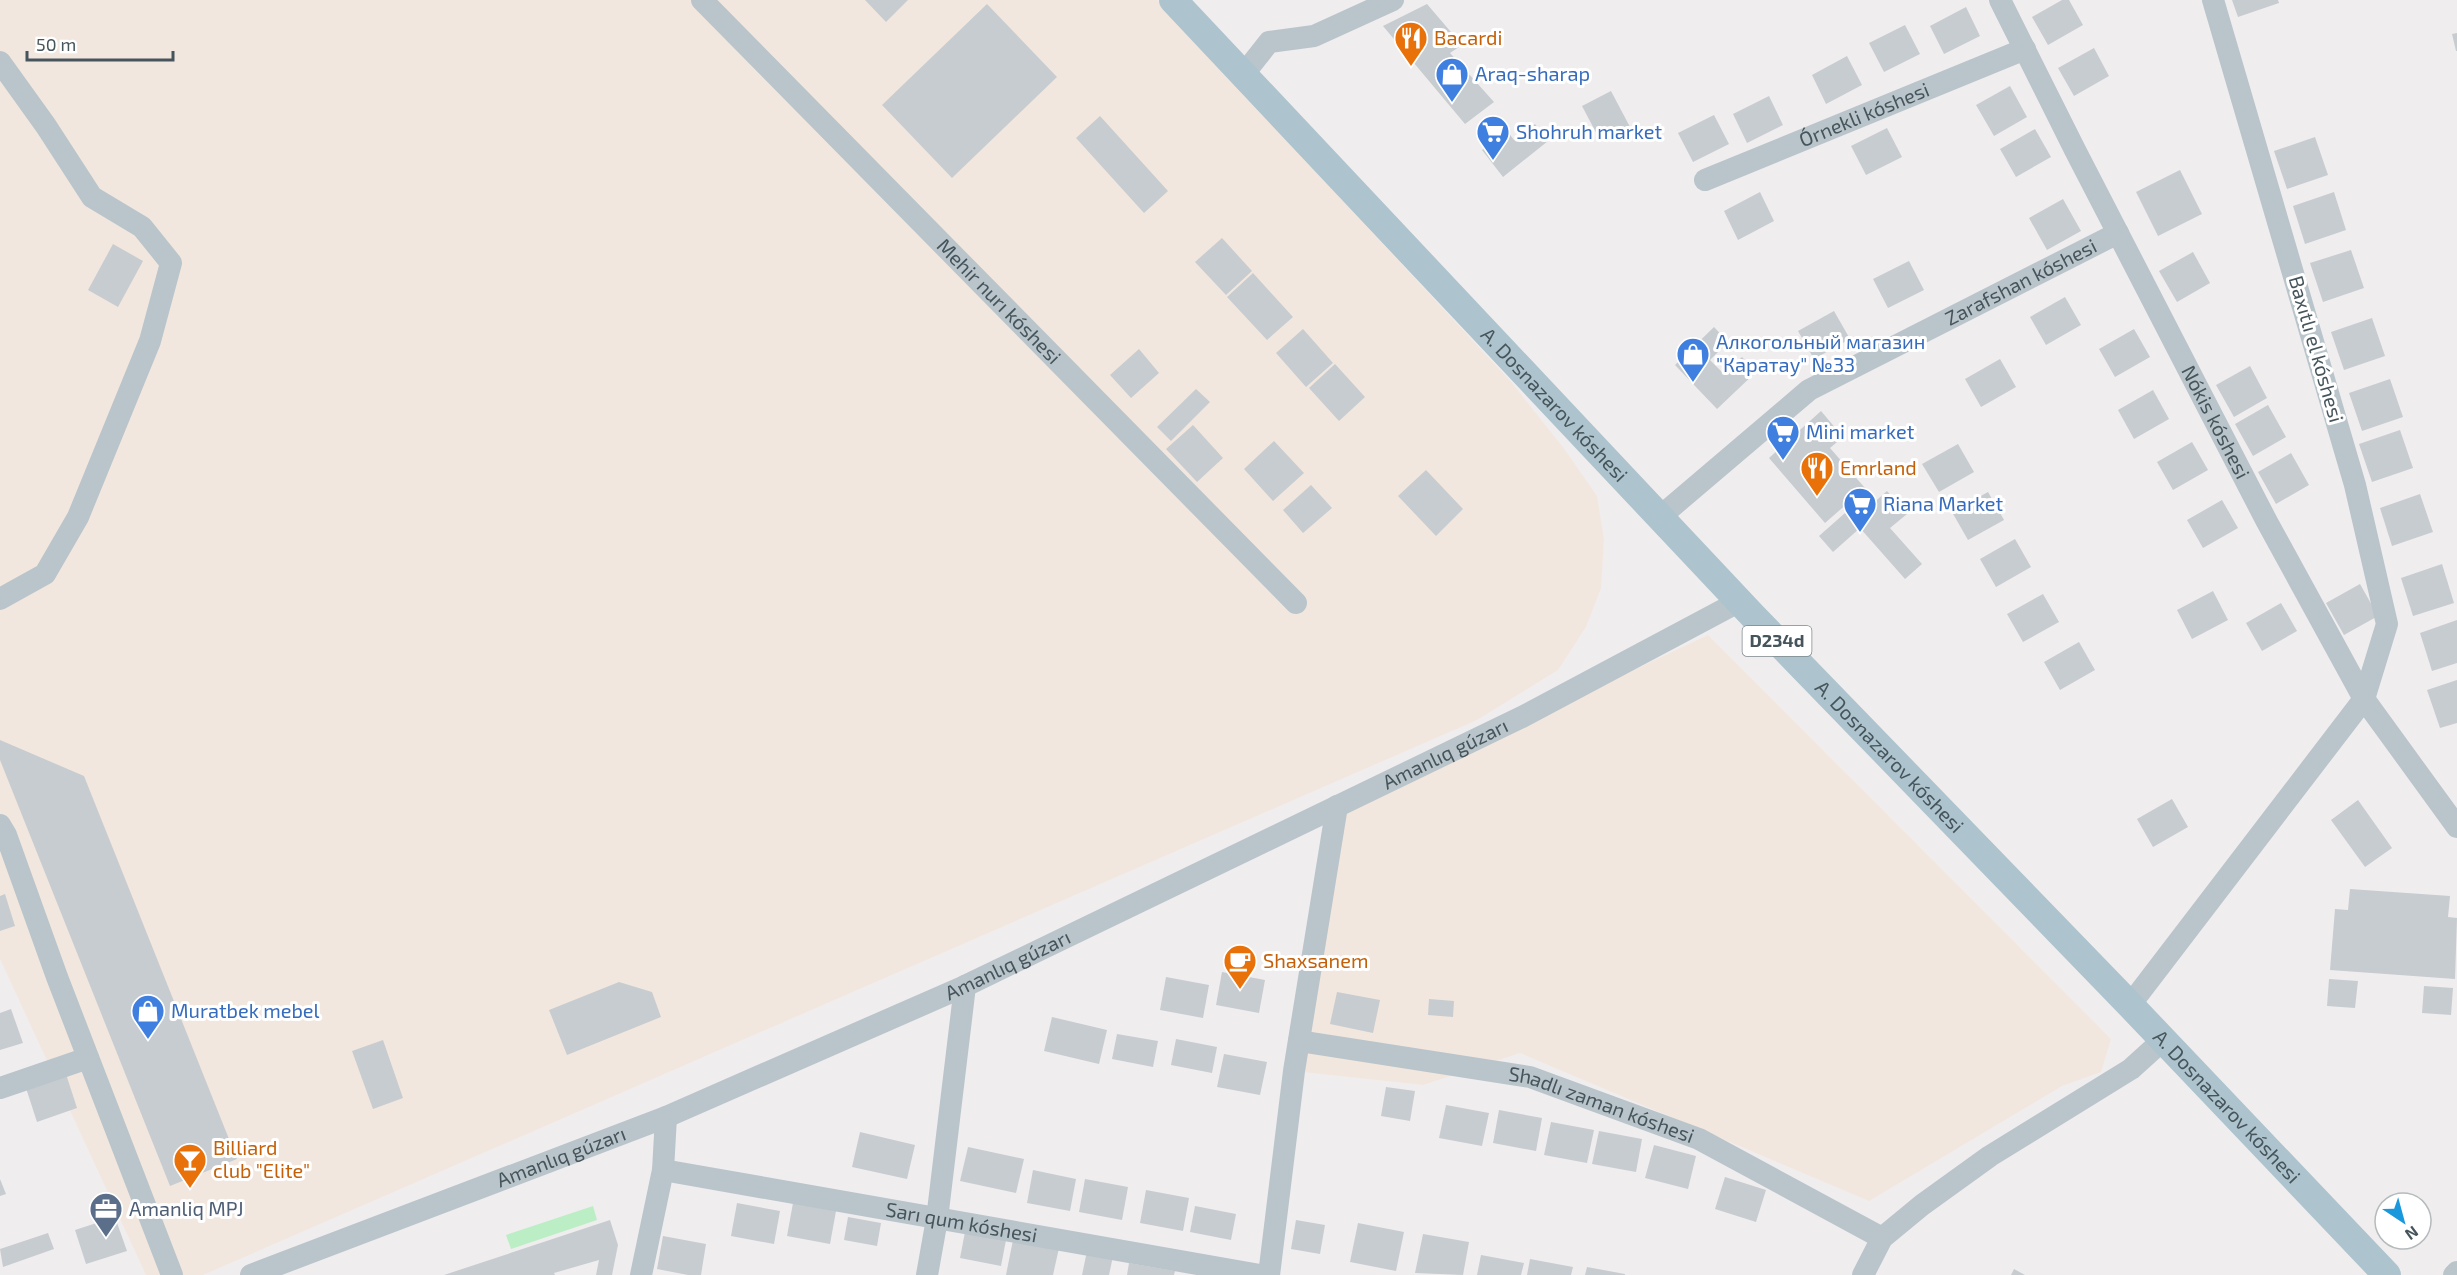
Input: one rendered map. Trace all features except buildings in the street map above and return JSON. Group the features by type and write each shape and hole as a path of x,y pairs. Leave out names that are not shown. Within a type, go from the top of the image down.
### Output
{"main road":[{"name":"A. Dosnazarov kóshesi","path":"1173,0 1740,602 2130,1005 2387,1275"}],"street":[{"name":"Mehir nurı kóshesi","path":"702,0 1296,603"},
{"path":"1243,75 1269,42 1314,36 1393,0"},
{"name":"Nókis kóshesi","path":"2000,0 2266,520 2364,699 2457,827"},
{"name":"Baxıtlı el kóshesi","path":"2213,0 2355,485 2387,624 2364,699"},
{"name":"Órnekli kóshesi","path":"1706,180 2025,49"},
{"path":"0,62 46,126 92,197 142,226 171,263 150,341 78,517 45,574 0,599"},
{"name":"Zarafshan kóshesi","path":"1661,516 1809,390 2118,233"},
{"name":"Amanlıq gúzarı","path":"251,1275 666,1117 965,986 1522,717 1740,602"},
{"path":"2130,1005 2364,699"},
{"path":"1269,1275 1299,1041 1337,806"},
{"path":"2,833 172,1275"},
{"path":"927,1275 937,1219 965,986"},
{"path":"1863,1275 1882,1238 1922,1205 1990,1156 2131,1069 2163,1040"},
{"name":"Shadlı zaman kóshesi","path":"1299,1041 1530,1077 1699,1140 1882,1238"},
{"path":"0,1088 88,1058"},
{"path":"641,1275 663,1170 666,1117"},
{"name":"Sarı qum kóshesi","path":"663,1170 1260,1275"}],"green space":[{"path":"593,1206 597,1220 511,1249 506,1235"}],"sand":[{"path":"0,0 1157,0 1512,383 1565,450 1597,496 1604,539 1601,588 1586,627 1558,670 1477,720 203,1275 146,1275 0,959"},
{"path":"1708,635 2111,1039 2101,1072 2062,1086 1869,1201 1520,1053 1423,1085 1294,1071 1342,808"}],"place":[{"name":"Bacardi","path":"1411,67"},
{"name":"Araq-sharap","path":"1452,103"},
{"name":"Shohruh market","path":"1493,161"},
{"name":"Алкогольный магазин \"Каратау\" №33","path":"1693,383"},
{"name":"Mini market","path":"1783,461"},
{"name":"Emrland","path":"1817,497"},
{"name":"Riana Market","path":"1860,533"},
{"name":"Shaxsanem","path":"1240,990"},
{"name":"Muratbek mebel","path":"148,1040"},
{"name":"Billiard club \"Elite\"","path":"190,1189"},
{"name":"Amanliq MPJ","path":"106,1238"}]}
